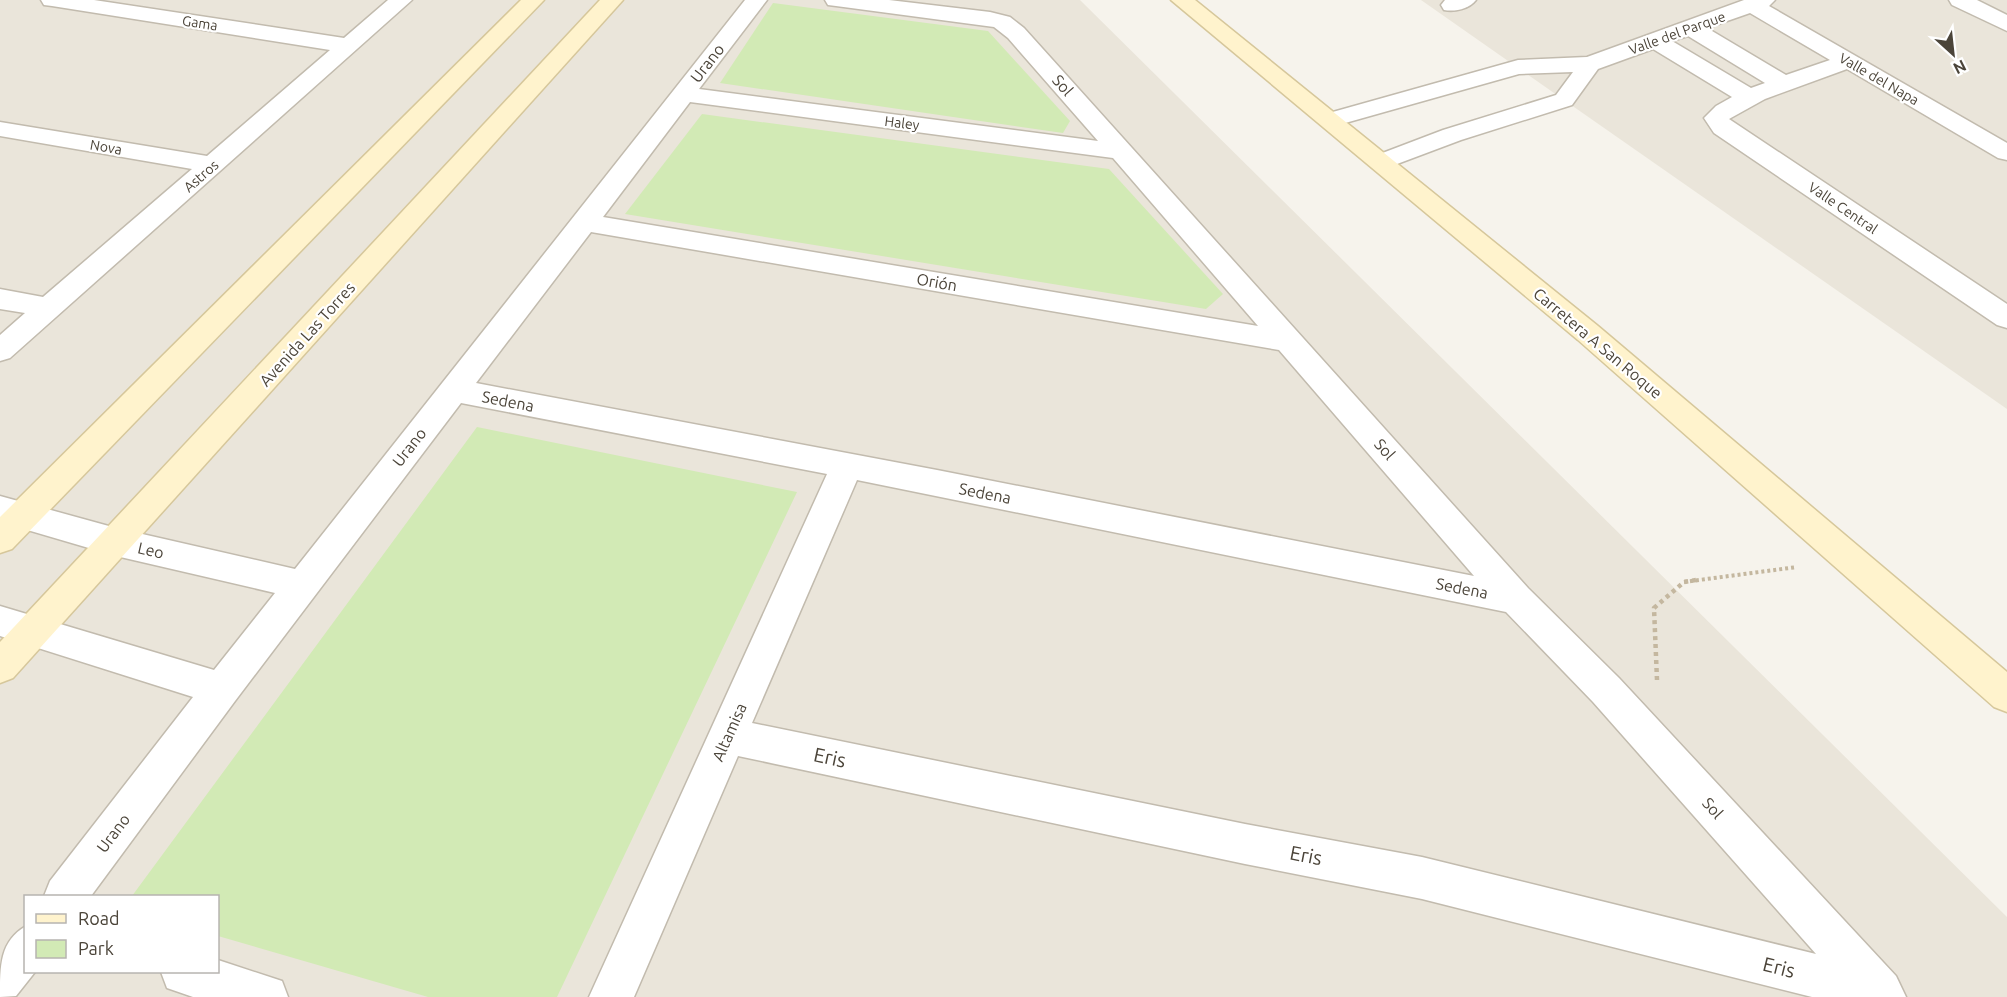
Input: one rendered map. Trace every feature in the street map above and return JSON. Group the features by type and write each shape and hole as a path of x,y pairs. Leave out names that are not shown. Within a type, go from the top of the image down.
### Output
{"street":[{"name":"Gama","path":"51,0 349,46"},
{"name":"Astros","path":"0,351 401,0"},
{"path":"0,539 12,512 533,0"},
{"name":"Avenida Las Torres","path":"0,667 16,626 116,542 612,0"},
{"name":"Urano","path":"67,895 222,689 756,0"},
{"name":"Sol","path":"836,0 1002,22 1016,33 1516,599 1606,690 1882,995"},
{"name":"Carretera A San Roque","path":"1182,0 1588,333 2007,695"},
{"path":"1960,0 2007,24"},
{"name":"Valle del Parque","path":"1331,120 1518,68 1590,64 1758,3"},
{"name":"Valle del Napa","path":"1758,3 1849,61 2007,153"},
{"path":"1691,28 1784,84"},
{"path":"1656,41 1751,98"},
{"name":"Valle Central","path":"1849,61 1751,98 1720,112 1716,118 1723,128 2007,318"},
{"path":"1381,162 1525,111 1564,100 1590,64"},
{"path":"1481,77 1525,111"},
{"name":"Haley","path":"683,94 1121,152"},
{"name":"Nova","path":"0,129 212,165"},
{"name":"Orión","path":"584,222 1290,342"},
{"path":"0,299 49,308"},
{"name":"Sedena","path":"453,390 1516,599"},
{"name":"Altamisa","path":"611,997 847,466"},
{"name":"Leo","path":"12,512 116,542 303,585"},
{"path":"16,626 222,689"},
{"name":"Eris","path":"728,736 1245,844 1422,878 1882,995"},
{"path":"0,980 24,950"},
{"path":"186,973 266,997"}],"path":[{"path":"1660,687 1655,676 1654,608 1684,582 1852,561"}],"shaded area":[{"path":"0,0 1080,0 2007,917 2007,997 0,997"},
{"path":"1421,0 2007,0 2007,409 1564,100"}],"green space":[{"path":"773,3 988,31 1070,121 1063,133 720,83"},
{"path":"702,114 1109,169 1223,294 1206,309 625,214"},
{"path":"477,427 797,492 557,997 428,997 219,936 219,895 133,895"}]}
